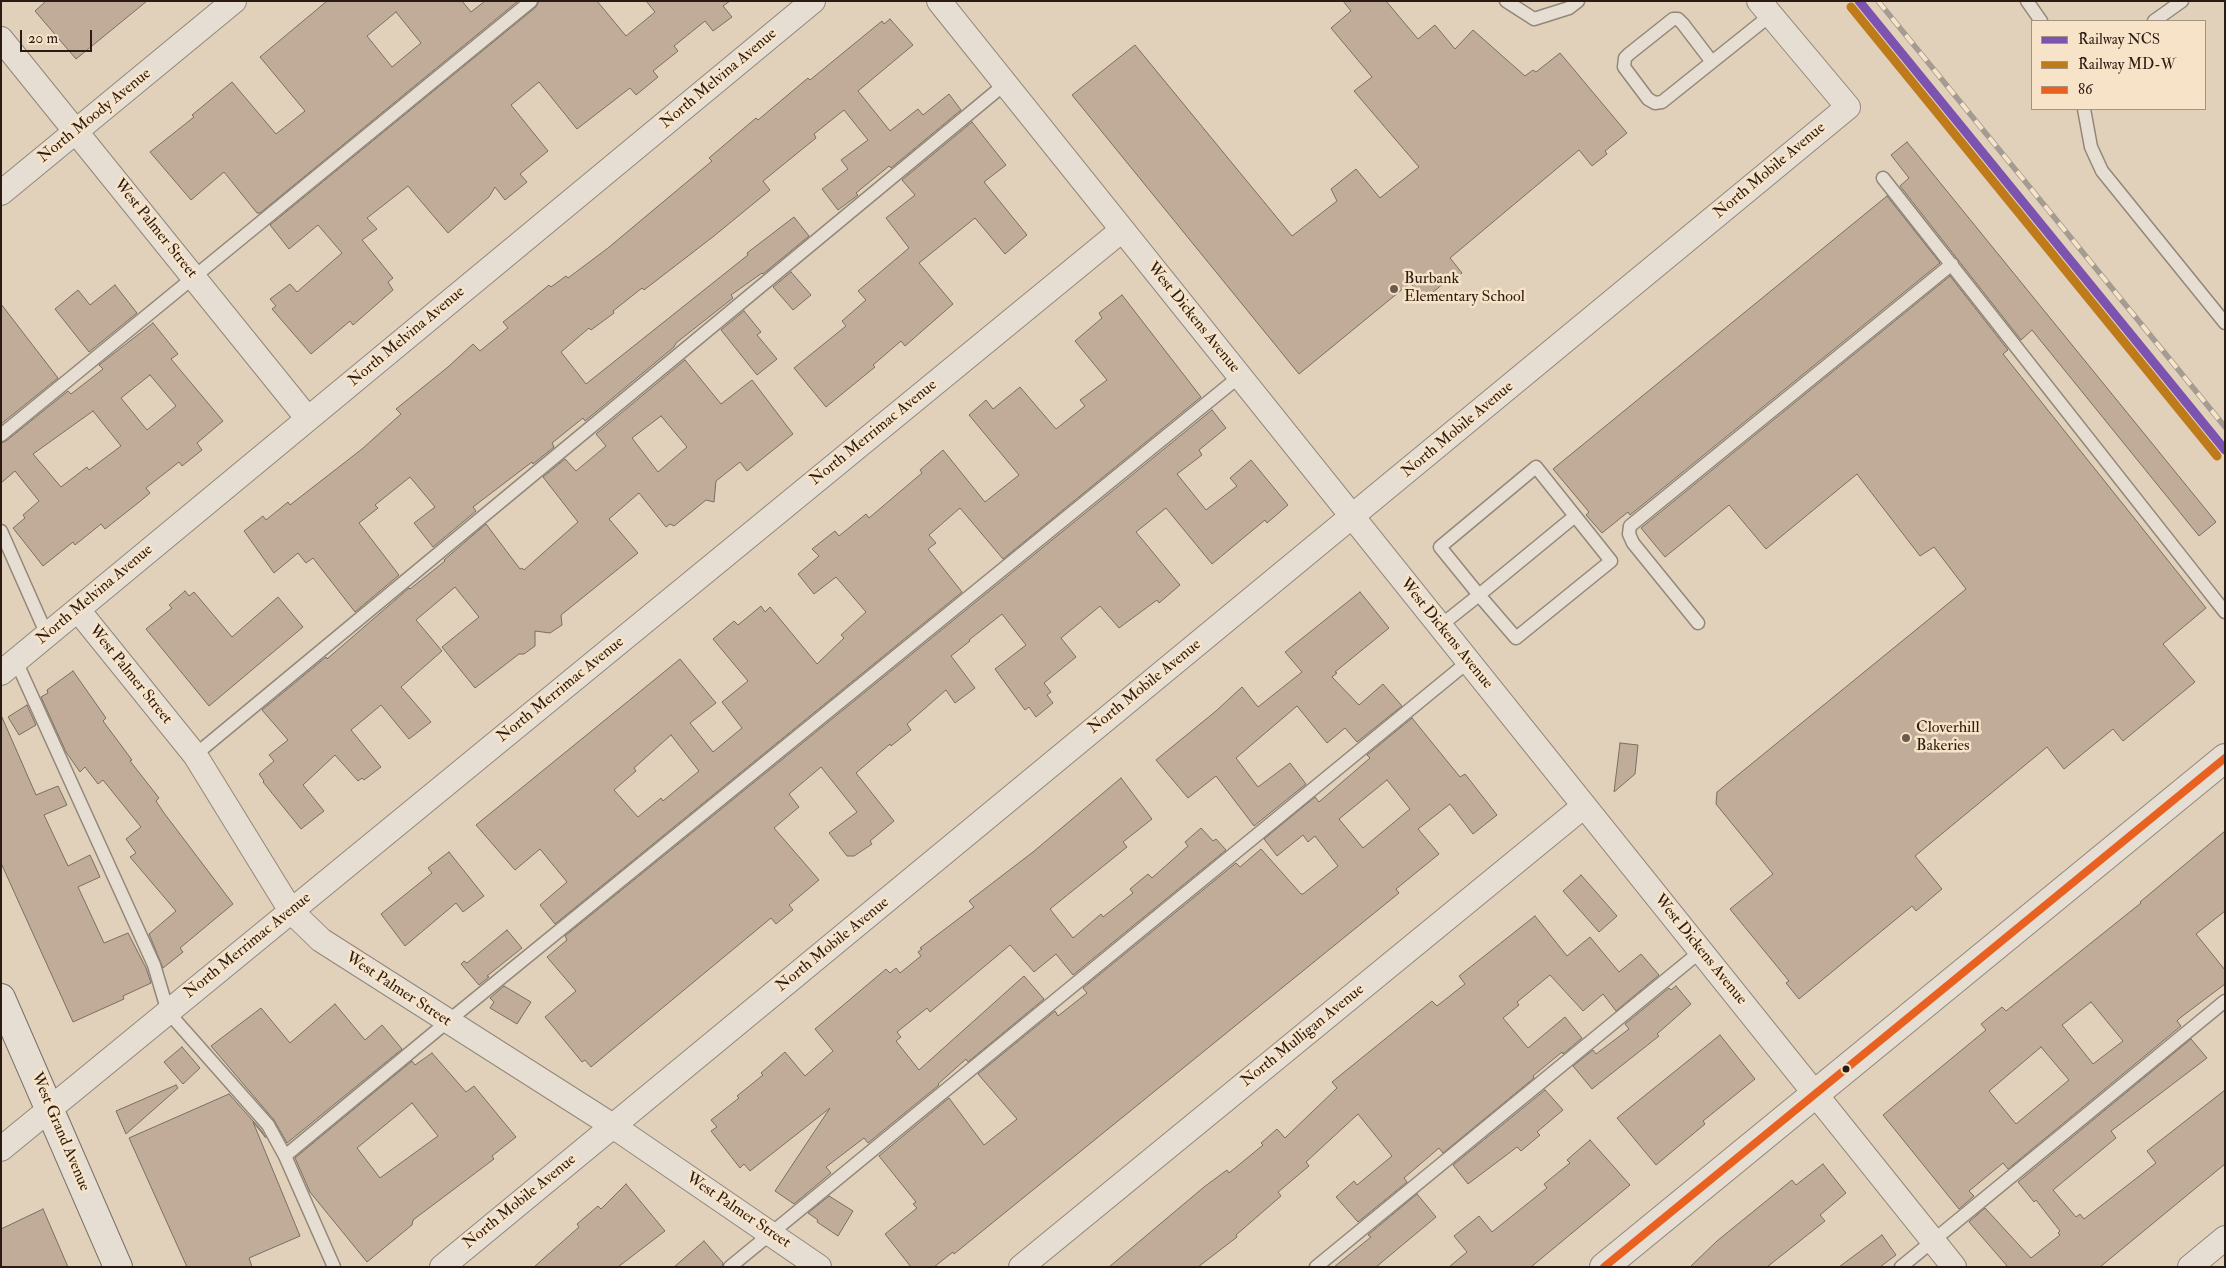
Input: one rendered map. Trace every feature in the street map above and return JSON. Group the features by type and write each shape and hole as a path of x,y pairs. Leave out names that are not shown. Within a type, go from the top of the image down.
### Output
{"street":[{"name":"North Moody Avenue","path":"1,193 234,1"},
{"name":"North Melvina Avenue","path":"8,667 813,1"},
{"name":"West Dickens Avenue","path":"939,1 1954,1267"},
{"name":"North Mobile Avenue","path":"442,1267 1848,107 1766,8"},
{"name":"West Palmer Street","path":"1,39 308,419"},
{"name":"North Merrimac Avenue","path":"1,1149 1122,230"},
{"name":"West Palmer Street","path":"78,610 195,755 291,911 321,940 613,1126 819,1267"},
{"path":"1604,1267 2225,758"},
{"name":"North Mulligan Avenue","path":"1021,1267 1584,806"},
{"name":"West Grand Avenue","path":"1,998 118,1267"},
{"path":"2190,1267 2225,1238"}],"lane":[{"path":"1,435 531,1"},
{"path":"1506,1 1534,19 1569,8 1578,1"},
{"path":"2026,1 2040,20"},
{"path":"2155,20 2182,1"},
{"path":"1712,62 1683,24 1678,19 1673,19 1629,54 1625,58 1624,66 1648,99 1655,103 1662,102 1712,62 1766,8"},
{"path":"195,755 1005,84"},
{"path":"2084,110 2091,147 2102,170 2225,323"},
{"path":"1884,178 2225,612"},
{"path":"1698,623 1633,543 1629,534 1630,526 1952,264"},
{"path":"285,1156 1240,376"},
{"path":"1536,467 1576,516 1611,561 1516,638 1440,547 1536,467"},
{"path":"1440,626 1576,516"},
{"path":"1,531 47,635"},
{"path":"730,1267 1468,661"},
{"path":"8,667 154,965 168,1012 268,1125 285,1156 334,1267"},
{"path":"1316,1267 1701,951"},
{"path":"1901,1267 2225,1001"}],"building":[{"path":"46,1 147,1 76,59 35,11"},
{"path":"327,1 462,1 471,12 485,1 518,1 260,213 257,213 224,172 191,200 150,152 194,117 192,115 232,82 276,134 305,111 260,57","holes":["396,12 421,43 392,67 367,36"]},
{"path":"539,1 597,1 626,36 655,12 646,1 730,1 723,6 732,17 713,31 705,21 674,46 678,51 653,71 658,77 636,95 630,88 577,129 539,82 511,105 548,151 520,174 527,182 505,200 495,187 489,197 448,233 408,186 367,218 377,229 362,240 393,278 388,282 393,290 353,325 350,321 311,354 272,309 276,306 270,299 290,284 297,292 342,253 318,225 289,249 270,225 536,7"},
{"path":"1343,1 1386,1 1418,39 1435,25 1455,49 1473,30 1525,76 1533,70 1536,72 1560,53 1627,133 1605,151 1607,154 1592,166 1579,150 1450,258 1462,273 1448,285 1445,282 1425,299 1410,283 1299,374 1072,95 1135,45 1292,236 1337,201 1331,189 1356,169 1380,198 1419,167 1354,91 1372,77 1331,28 1351,11"},
{"path":"890,19 913,45 858,91 890,131 918,109 923,115 949,94 961,110 891,168 889,166 856,193 858,195 838,210 822,189 848,169 841,160 868,140 844,110 814,134 816,138 763,181 770,190 714,236 644,290 642,288 591,330 589,328 561,352 586,384 794,217 809,236 763,274 731,295 733,298 676,343 674,347 585,421 583,418 552,443 554,447 533,464 532,462 473,507 476,511 433,547 414,523 435,507 410,477 375,505 378,508 359,523 399,575 355,612 313,558 306,563 298,553 274,573 244,531 263,516 266,520 288,502 290,505 362,449 401,414 396,409 473,344 480,351 508,328 503,322 549,285 551,287 566,276 568,278 608,248 712,161 709,158 756,118 758,120 808,78 810,80 882,21 884,24"},
{"path":"972,122 1006,165 984,182 1027,235 1005,254 975,218 919,263 953,304 905,346 901,341 873,365 875,367 826,407 794,368 846,326 842,321 866,300 858,291 909,248 886,218 915,195 902,180"},
{"path":"1907,142 2216,522 2199,536 2032,330 2021,340 1900,186 1909,178 1891,155"},
{"path":"1887,196 1940,263 1630,515 1628,512 1602,533 1586,515 1589,512 1553,469"},
{"path":"791,272 811,295 793,310 773,287"},
{"path":"1950,276 2008,350 2003,354 2206,608 2163,644 2195,682 2123,741 2113,729 2064,769 2047,747 1915,856 1942,889 1916,911 1912,906 1799,999 1786,983 1789,981 1730,909 1773,874 1716,804 1717,792 1966,589 1934,547 1920,556 1857,474 1766,549 1729,505 1665,557 1641,528"},
{"path":"115,285 137,313 89,352 55,309 78,290 90,305"},
{"path":"1122,295 1201,397 1003,559 960,508 929,535 936,543 928,549 962,592 555,924 540,905 567,882 540,849 515,870 476,825 680,659 716,703 690,723 713,752 742,728 722,702 748,681 713,639 734,621 738,625 761,606 765,612 770,607 817,664 844,638 841,635 866,612 836,577 814,594 798,574 819,556 812,549 835,531 839,536 866,514 869,518 922,473 920,470 943,450 985,502 1019,475 969,415 986,400 993,409 1020,387 1056,429 1085,406 1080,400 1107,380 1075,341 1102,318 1099,313","holes":["671,735 699,771 663,801 661,798 638,817 614,790 636,771 634,768"]},
{"path":"1,304 58,378 1,424"},
{"path":"744,311 761,332 757,335 777,359 757,375 721,330"},
{"path":"153,323 178,354 171,359 223,421 197,443 202,450 182,466 179,462 146,488 150,493 138,503 105,529 101,524 75,545 73,542 43,566 13,528 25,518 23,515 39,501 15,471 1,483 1,443 68,391 71,394 103,369 99,365","holes":["150,375 176,406 147,430 121,398","93,411 121,446 89,470 87,467 61,487 33,454"]},
{"path":"685,360 721,404 752,380 793,434 747,471 740,462 716,481 714,502 706,500 674,526 670,524 666,527 639,493 609,519 638,553 561,615 562,625 550,633 535,631 535,646 524,654 519,654 475,688 442,647 479,617 455,587 416,620 442,651 401,687 431,722 409,739 381,705 351,730 381,767 364,780 362,778 358,781 335,755 303,785 324,811 301,829 263,782 259,774 274,761 269,755 288,740 262,710 326,657 327,659 409,588 445,561 486,524 520,569 524,570 578,522 543,477 565,459 576,471 606,446 596,434","holes":["661,416 687,447 658,472 632,438"]},
{"path":"1212,410 1226,428 1199,450 1202,455 1177,474 1206,510 1237,486 1230,478 1251,460 1288,505 1267,523 1265,520 1212,564 1166,508 1136,532 1180,585 1159,603 1157,600 1119,628 1100,606 1061,638 1076,657 1044,683 1051,692 1047,695 1053,703 1036,717 1029,707 1025,710 995,669 1026,645 1002,614 969,640 951,656 975,688 955,703 946,690 907,724 911,730 891,746 890,744 856,773 894,821 870,841 872,844 854,856 847,856 829,833 857,812 821,767 789,794 799,807 774,828 819,880 789,905 793,910 776,924 771,918 591,1067 585,1060 582,1062 545,1017 576,991 547,957 567,940 565,936"},
{"path":"185,591 189,596 194,592 232,637 278,597 303,627 209,706 146,629 172,608 169,605"},
{"path":"1360,592 1389,628 1335,672 1337,673 1332,677 1359,705 1383,684 1402,706 1357,742 1345,728 1327,743 1297,706 1236,758 1258,787 1290,763 1306,784 1254,826 1216,776 1188,798 1156,760 1242,687 1258,707 1302,672 1285,652"},
{"path":"73,671 106,718 103,721 132,760 130,761 159,798 156,801 164,813 233,904 180,948 183,952 163,968 149,934 176,911 130,857 136,853 126,839 141,827 103,780 98,784 85,767 80,772 66,752 41,697 48,693 47,690"},
{"path":"27,705 36,725 19,735 8,717"},
{"path":"1,715 36,795 58,786 67,805 44,815 68,866 90,855 100,877 78,887 104,943 128,933 146,968 151,983 123,996 124,999 73,1022 1,863"},
{"path":"1412,718 1460,777 1465,774 1497,815 1473,834 1450,804 1418,829 1439,854 1396,889 1399,893 954,1254 953,1252 934,1267 911,1267 885,1234 917,1208 913,1204 916,1202 879,1156 949,1098 984,1145 1017,1119 978,1074 1055,1011 1058,1016 1087,993 1083,988 1236,863 1240,867 1261,849 1301,894 1338,866 1315,836 1308,842 1303,835 1277,856 1264,839 1315,797 1319,802 1370,758 1367,755","holes":["1387,780 1410,809 1363,848 1339,819"]},
{"path":"1620,743 1638,745 1635,774 1614,792"},
{"path":"1121,778 1152,819 1123,842 1127,847 1050,909 1073,938 1101,914 1103,917 1133,893 1130,889 1148,874 1152,878 1188,846 1185,842 1201,828 1213,841 1216,839 1226,850 1073,975 1056,954 1034,972 1010,945 930,1012 927,1008 897,1032 901,1037 896,1041 919,1070 1024,976 1044,999 968,1062 966,1059 939,1085 868,1143 864,1138 826,1167 831,1173 794,1204 775,1191 830,1108 750,1171 744,1164 740,1168 711,1131 717,1127 711,1120 739,1098 737,1096 763,1075 761,1073 785,1052 805,1076 833,1051 815,1029 886,969 890,973 896,968 900,973 921,956 918,952 922,949 920,948 974,907 969,901 1033,852"},
{"path":"2225,831 2225,911 2196,934 2225,970 2225,984 2180,1018 2177,1021 2181,1026 2008,1169 2003,1163 1969,1191 1974,1196 1959,1209 1883,1115 1986,1030 1981,1024 2002,1007 2006,1011","holes":["2091,1002 2123,1041 2093,1064 2062,1025","2041,1047 2069,1080 2016,1124 1989,1091"]},
{"path":"449,852 484,896 463,912 456,903 405,946 381,914 432,873 428,868"},
{"path":"1581,875 1617,916 1599,932 1563,891"},
{"path":"1535,916 1567,956 1590,937 1619,972 1641,954 1659,975 1616,1011 1603,994 1583,1011 1550,975 1517,1002 1519,1005 1503,1018 1528,1048 1565,1017 1582,1038 1563,1054 1562,1052 1533,1076 1534,1078 1443,1153 1439,1148 1404,1178 1407,1182 1358,1222 1336,1197 1354,1181 1357,1185 1392,1156 1358,1114 1306,1162 1309,1166 1278,1192 1281,1196 1236,1235 1237,1237 1198,1267 1109,1267 1204,1187 1227,1170 1229,1173 1263,1145 1261,1143 1277,1129 1285,1138 1337,1088 1332,1082 1432,1001 1437,1006 1465,984 1459,976"},
{"path":"507,930 522,948 487,976 489,977 479,985 461,964 464,961 467,963"},
{"path":"504,986 531,1002 517,1024 490,1008 494,1002 490,998"},
{"path":"1676,986 1691,1004 1657,1034 1659,1036 1592,1089 1573,1066 1593,1050 1596,1054 1629,1029 1625,1024 1669,988 1671,990"},
{"path":"335,1004 365,1040 382,1025 402,1049 287,1143 274,1120 211,1046 261,1008 290,1043"},
{"path":"1720,1035 1755,1079 1703,1121 1705,1124 1656,1165 1617,1118"},
{"path":"2191,1039 2207,1058 2111,1131 2116,1138 2053,1190 2076,1217 2080,1214 2084,1219 2156,1163 2147,1151 2225,1090 2225,1164 2100,1267 2008,1267 1969,1222 1985,1208 2031,1258 2060,1235 2058,1233 2060,1231 2036,1200 2034,1202 2018,1182"},
{"path":"182,1047 200,1068 183,1084 164,1062"},
{"path":"432,1053 466,1092 474,1086 516,1137 492,1156 494,1159 413,1220 412,1225 367,1262 310,1192 295,1158 412,1061 415,1065","holes":["412,1103 438,1136 380,1178 357,1148"]},
{"path":"176,1085 178,1088 126,1134 116,1111"},
{"path":"1545,1090 1563,1110 1537,1132 1540,1135 1521,1151 1517,1147 1468,1184 1453,1165"},
{"path":"229,1094 261,1130 266,1138 253,1122 300,1236 249,1258 252,1267 187,1267 129,1138"},
{"path":"1590,1140 1630,1185 1531,1267 1449,1267 1467,1252 1454,1236 1479,1216 1492,1232 1547,1188 1544,1184 1570,1163 1567,1160"},
{"path":"1823,1164 1846,1193 1820,1215 1825,1221 1767,1267 1690,1267 1717,1241 1792,1180 1796,1185"},
{"path":"626,1184 665,1231 618,1267 534,1267 579,1227 577,1224 598,1206 601,1209"},
{"path":"1417,1194 1436,1217 1376,1267 1334,1267 1371,1237 1368,1235"},
{"path":"829,1196 853,1211 838,1236 817,1222 818,1220 808,1213"},
{"path":"43,1209 68,1267 1,1267 1,1229"},
{"path":"1882,1235 1896,1255 1880,1267 1839,1267"},
{"path":"704,1241 723,1263 722,1267 674,1267"}],"railway":[{"path":"1878,1 2225,427"}],"rail line":[{"name":"NCS","path":"1859,1 2225,450"},
{"name":"MD-W","path":"1851,7 2217,456"}],"transit line":[{"name":"86","path":"1604,1267 2225,758"}],"place":[{"name":"Burbank Elementary School","path":"1394,289"},
{"name":"Cloverhill Bakeries","path":"1906,738"}]}
